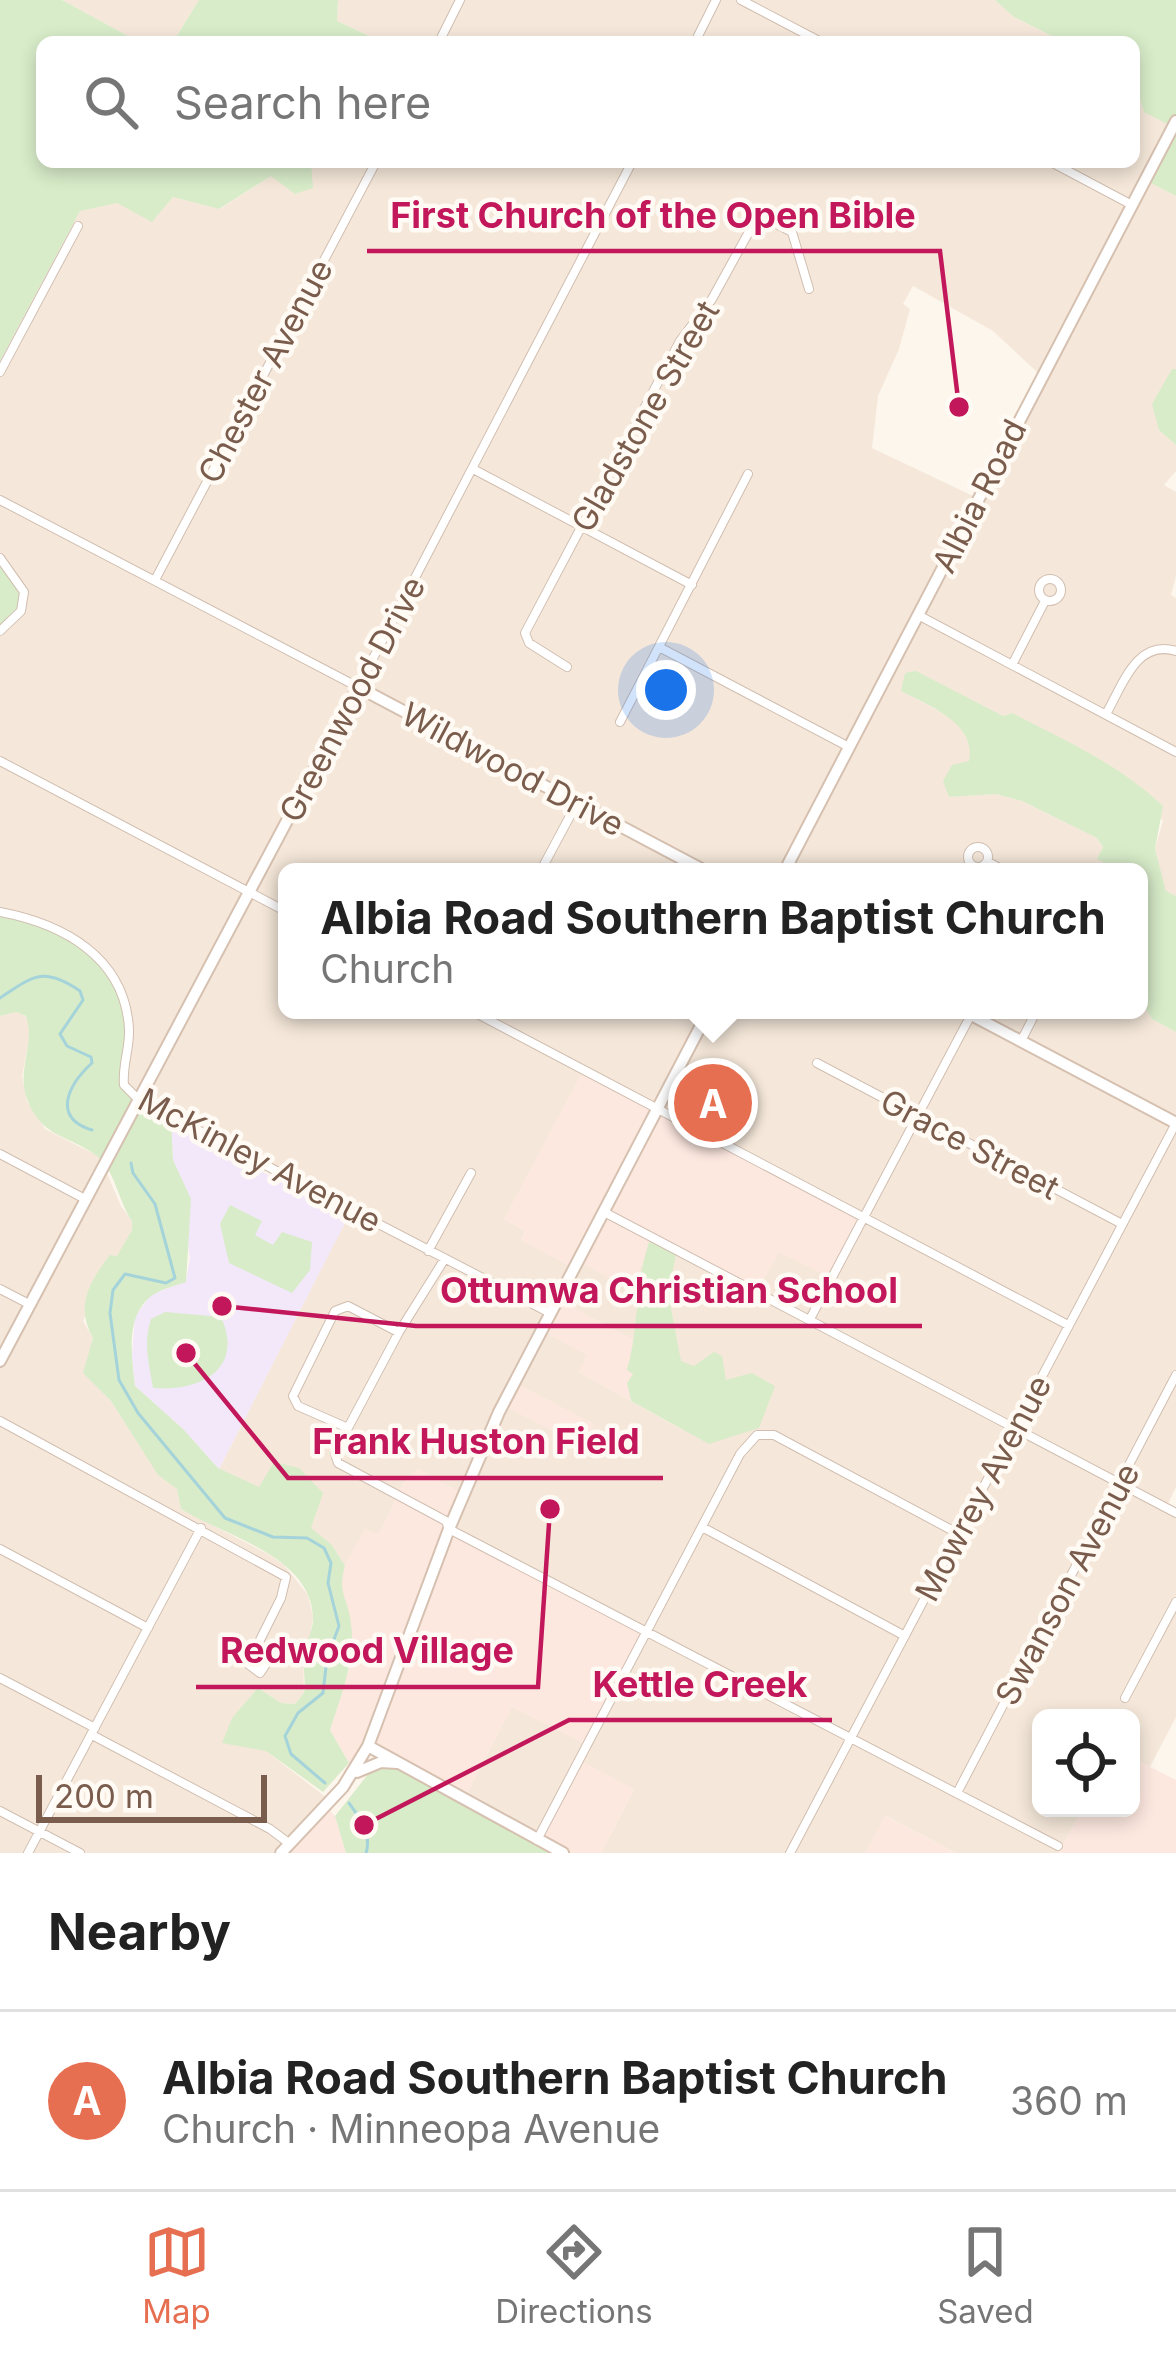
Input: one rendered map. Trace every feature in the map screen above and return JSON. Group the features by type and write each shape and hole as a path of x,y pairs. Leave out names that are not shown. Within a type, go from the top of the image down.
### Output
{"street":[{"path":"442,36 460,0"},
{"path":"697,36 716,0"},
{"path":"741,0 810,36"},
{"name":"Albia Road","path":"789,863 1176,121"},
{"name":"Chester Avenue","path":"155,580 373,168"},
{"name":"Greenwood Drive","path":"0,1360 629,168"},
{"path":"1062,168 1132,206"},
{"name":"Gladstone Street","path":"567,667 529,643 525,633 680,341 712,298 750,230 772,222 792,232 809,289"},
{"path":"0,372 78,226"},
{"path":"473,469 692,585"},
{"path":"620,722 748,474"},
{"name":"Wildwood Drive","path":"0,500 690,863"},
{"path":"0,558 24,592 21,611 0,631"},
{"path":"1013,663 1045,600"},
{"path":"918,615 1176,752"},
{"path":"659,647 850,747"},
{"path":"1106,714 1145,652 1156,647 1176,651"},
{"path":"0,761 278,907"},
{"path":"545,863 577,803"},
{"name":"McKinley Avenue","path":"0,912 48,926 103,959 129,1025 124,1085 137,1099 551,1314"},
{"path":"487,1019 1069,1326"},
{"path":"0,1678 259,1823 286,1849 354,1773 368,1746 449,1529 499,1412 704,1019"},
{"path":"810,1319 963,1019"},
{"path":"979,1019 1176,1123"},
{"path":"1020,1042 1032,1019"},
{"name":"Grace Street","path":"817,1063 1122,1224"},
{"name":"Mowrey Avenue","path":"790,1853 1176,1123"},
{"path":"0,1154 85,1199"},
{"path":"428,1251 471,1173"},
{"path":"604,1212 1176,1514"},
{"path":"444,1260 398,1332 348,1427 335,1454 338,1463 446,1521 449,1529 1058,1846"},
{"path":"0,1289 29,1304"},
{"path":"348,1427 298,1406 292,1396 334,1315 348,1306 398,1332"},
{"name":"Swanson Avenue","path":"957,1793 1176,1376"},
{"path":"0,1421 286,1577 282,1596 256,1646"},
{"path":"537,1840 740,1454 758,1435 768,1433 959,1534"},
{"path":"702,1527 905,1636"},
{"path":"28,1853 200,1528"},
{"path":"0,1549 148,1628"},
{"path":"1125,1698 1176,1602"},
{"path":"368,1746 563,1853"},
{"path":"354,1773 381,1762 400,1763"},
{"path":"0,1811 80,1853"}],"shaded area":[{"path":"62,0 199,0 177,36 128,36"},
{"path":"338,0 995,0 1014,17 1052,36 369,36 337,21"},
{"path":"1140,99 1173,127 1145,180 1176,196 1176,369 1172,369 1159,430 1176,445 1176,471 1164,485 1176,492 1176,576 1171,595 1176,598 1176,896 1166,892 1155,849 1163,821 1106,764 1012,713 1003,716 905,673 902,691 957,721 972,748 949,797 996,794 1022,801 1097,838 1103,847 1098,859 1105,863 278,863 278,1019 1148,1019 1148,1013 1176,1032 1176,1487 1166,1508 1176,1513 1176,1717 1150,1767 1140,1762 1140,1709 1032,1709 1032,1817 1078,1817 1059,1853 956,1853 886,1816 866,1853 601,1853 634,1789 537,1840 464,1799 512,1706 449,1529 404,1482 379,1535 365,1530 345,1566 332,1545 259,1488 219,1469 351,1210 138,1099 0,912 0,361 80,211 117,203 161,207 173,197 220,209 271,176 309,173 310,168 1140,168","holes":["913,286 993,331 1042,372 974,503 973,496 872,448 878,396 899,349 910,309 903,304","862,1217 779,1252 651,1237 640,1266 638,1292 579,1261 521,1239 525,1231 504,1219","588,1355 683,1430 579,1372","515,1383 593,1424 503,1406"]},
{"path":"16,1012 27,1017 31,1029 22,1076 27,1101 45,1129 100,1157 132,1221 132,1230 83,1321 93,1338 84,1373 111,1401 158,1474 177,1489 181,1509 268,1554 284,1565 308,1595 313,1617 303,1653 304,1693 295,1704 281,1703 258,1688 266,1751 331,1801 284,1853 0,1853 0,1016"},
{"path":"584,1069 862,1217 831,1278 779,1252 757,1292 682,1251 640,1266 639,1293 579,1262 575,1269 521,1240 525,1231 504,1219"},
{"path":"171,1124 348,1217 219,1469 135,1386 135,1316 151,1295 186,1281 190,1258"},
{"path":"558,1300 635,1340 627,1369 634,1374 628,1383 631,1401 579,1372 587,1355 542,1331"},
{"path":"514,1382 594,1424 582,1446 502,1405"},
{"path":"418,1469 464,1494 449,1529 645,1632 590,1746 512,1707 464,1799 369,1747 359,1765 349,1763 330,1730 350,1666 351,1622 339,1586 345,1566 365,1529 379,1534 404,1482"},
{"path":"579,1760 634,1789 601,1853 563,1853 537,1840"},
{"path":"1140,1762 1176,1780 1176,1853 1059,1853 1078,1817 1140,1817"},
{"path":"326,1806 335,1816 346,1853 285,1853"},
{"path":"885,1816 956,1853 866,1853"}],"green space":[{"path":"0,0 62,0 128,36 36,36 36,168 311,168 313,188 295,194 271,176 219,209 173,197 152,222 117,203 80,211 0,361"},
{"path":"199,0 338,0 337,21 369,36 177,36"},
{"path":"995,0 1176,0 1176,196 1145,180 1173,127 1144,112 1140,36 1052,36 1014,17"},
{"path":"1176,369 1176,445 1159,430 1152,404"},
{"path":"0,558 18,579 24,602 0,631"},
{"path":"916,671 1003,716 1012,713 1071,743 1129,778 1163,806 1155,849 1166,891 1176,896 1176,1032 1148,1013 1148,863 1105,863 1097,859 1103,847 1097,838 1022,801 996,794 949,797 943,781 952,765 969,761 966,736 948,717 901,691 905,673"},
{"path":"0,912 66,936 103,965 125,1005 129,1029 124,1085 171,1117 173,1160 191,1199 186,1282 152,1295 136,1317 132,1339 135,1386 218,1468 259,1487 274,1462 299,1468 323,1493 311,1528 332,1545 345,1566 343,1589 352,1637 330,1730 349,1763 323,1792 266,1751 222,1743 232,1718 258,1688 281,1703 295,1704 304,1693 303,1656 313,1619 309,1597 298,1579 263,1550 181,1509 177,1489 158,1475 111,1401 83,1373 93,1338 85,1315 87,1295 110,1255 117,1256 132,1221 103,1162 48,1129 27,1099 26,1016 16,1012 0,1016"},
{"path":"230,1205 262,1221 255,1235 273,1245 282,1232 312,1242 310,1270 292,1293 229,1263 220,1224"},
{"path":"651,1237 677,1250 668,1293 681,1361 694,1366 714,1352 722,1356 726,1380 752,1373 775,1386 759,1428 709,1444 631,1401 627,1383 633,1374 627,1370"},
{"path":"165,1312 221,1317 227,1351 213,1374 186,1386 153,1388 149,1328 151,1319"},
{"path":"400,1763 563,1853 346,1853 335,1816 373,1768"}],"waterway":[{"path":"0,998 21,984 47,976 80,991 83,1000 60,1034 67,1046 91,1057 92,1063 71,1090 68,1108 71,1117 92,1130"},
{"path":"131,1163 155,1204 175,1278 166,1283 125,1274 113,1290 110,1313 119,1380 138,1413 225,1518 273,1537 307,1538 324,1548 331,1563 328,1583 339,1626 327,1658 323,1693 298,1713 285,1736 291,1754 325,1783"},
{"path":"349,1803 366,1833 366,1853"}],"place":[{"name":"First Church of the Open Bible","path":"959,407"},
{"name":"Albia Road Southern Baptist Church","path":"713,1103"},
{"name":"Ottumwa Christian School","path":"222,1306"},
{"name":"Frank Huston Field","path":"186,1353"},
{"name":"Redwood Village","path":"550,1509"},
{"name":"Kettle Creek","path":"364,1825"}]}
